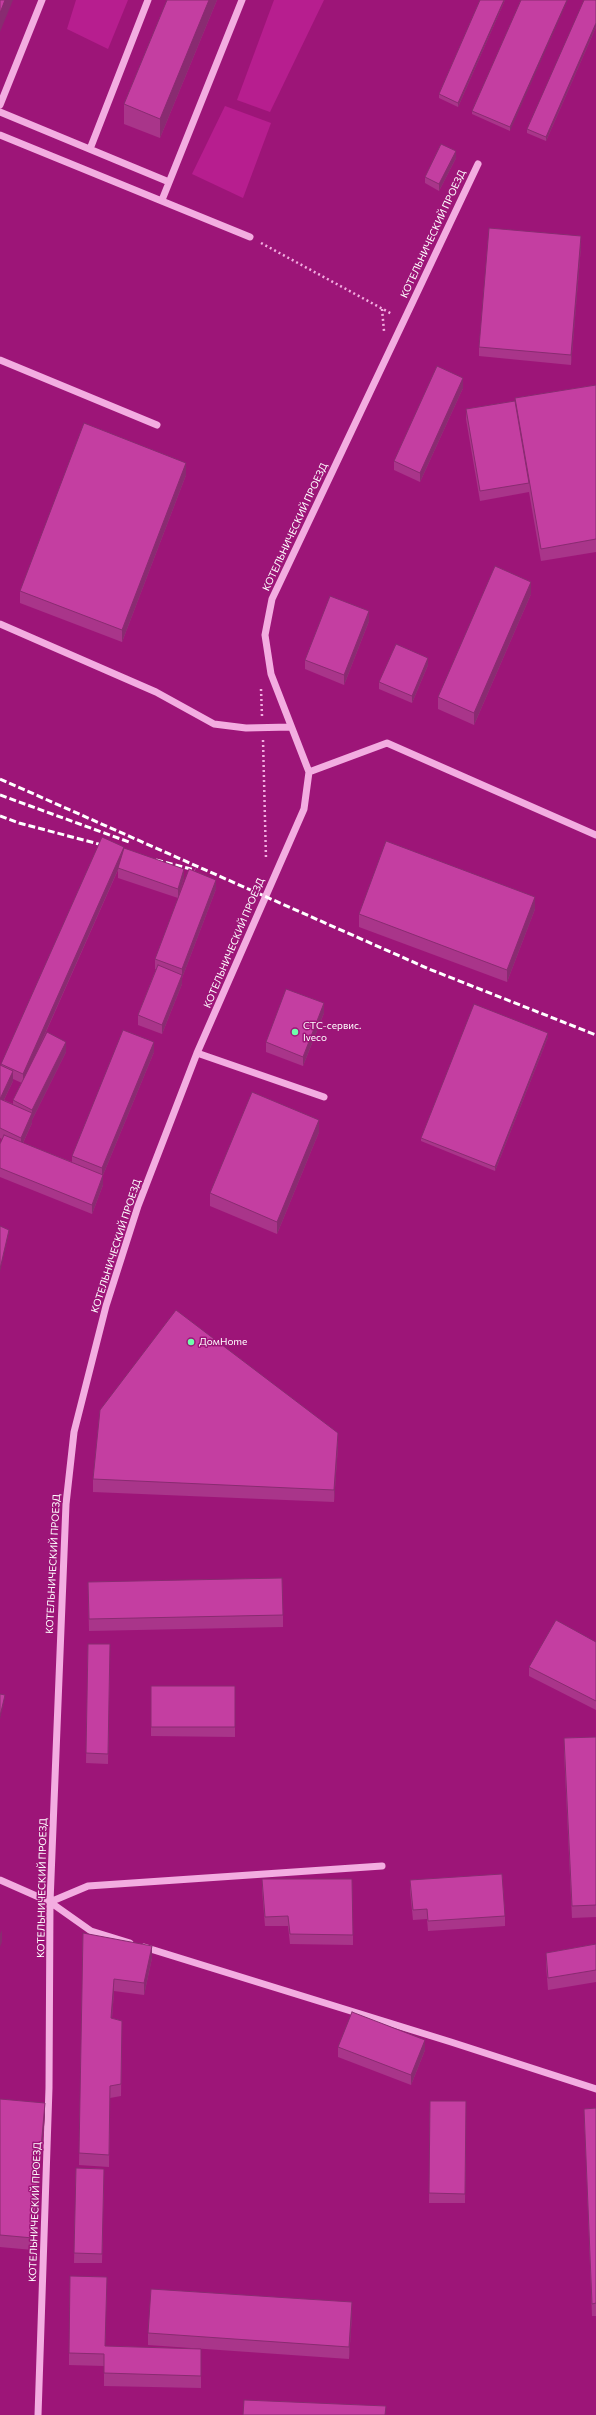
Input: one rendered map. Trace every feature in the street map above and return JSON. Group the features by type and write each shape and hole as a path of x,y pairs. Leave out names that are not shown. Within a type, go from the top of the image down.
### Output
{"street":[{"path":"0,105 42,0"},
{"path":"90,149 148,0"},
{"path":"162,200 242,0"},
{"path":"0,112 170,182"},
{"path":"0,135 250,237"},
{"name":"КОТЕЛЬНИЧЕСКИЙ ПРОЕЗД","path":"38,2415 49,2088 50,1902 66,1504 74,1432 106,1306 138,1206 197,1053 304,810 309,772 290,727 271,674 265,635 272,599 478,164"},
{"path":"0,360 157,424"},
{"path":"0,624 156,692 214,724 263,729 290,727"},
{"path":"309,772 387,743 596,835"},
{"path":"197,1053 324,1097"},
{"path":"50,1902 88,1886 382,1866"},
{"path":"0,1880 50,1902 91,1931 452,2042 596,2089"}],"path":[{"path":"250,237 403,320"},
{"path":"382,308 384,338"},
{"path":"261,684 266,866"}],"shaded area":[{"path":"76,0 128,0 108,49 67,29"},
{"path":"274,0 324,0 270,112 237,100"},
{"path":"225,106 271,123 243,198 192,174"}],"building":[{"path":"0,0 5,0 0,13"},
{"path":"167,0 209,0 160,119 124,104"},
{"path":"480,0 504,0 458,103 439,94"},
{"path":"521,0 567,0 510,127 472,111"},
{"path":"584,0 596,0 596,23 546,137 527,129"},
{"path":"441,144 456,151 439,184 425,177"},
{"path":"489,228 581,236 571,355 479,347"},
{"path":"437,366 463,378 420,473 394,461"},
{"path":"596,385 596,539 541,549 515,398"},
{"path":"515,401 529,483 480,491 466,409"},
{"path":"84,423 186,463 122,630 20,591"},
{"path":"495,566 531,582 474,713 438,697"},
{"path":"330,596 369,611 344,675 305,660"},
{"path":"396,644 428,658 412,696 379,682"},
{"path":"102,837 124,847 23,1074 1,1064"},
{"path":"386,841 535,897 507,970 359,914"},
{"path":"124,848 184,869 178,889 118,868"},
{"path":"189,869 216,880 182,969 155,959"},
{"path":"158,965 182,975 162,1025 138,1015"},
{"name":"СТС-сервис. Iveco","path":"286,989 324,1003 303,1057 266,1042"},
{"path":"474,1004 548,1033 495,1167 421,1138"},
{"path":"123,1030 154,1042 102,1168 72,1156"},
{"path":"47,1032 66,1042 32,1110 13,1100"},
{"path":"0,1065 13,1071 0,1099"},
{"path":"252,1092 319,1120 277,1222 210,1193"},
{"path":"0,1099 32,1113 21,1138 0,1128"},
{"path":"4,1135 103,1175 92,1205 0,1168 0,1144"},
{"path":"0,1226 9,1230 0,1269"},
{"path":"176,1310 338,1433 334,1490 93,1479 100,1410"},
{"path":"282,1578 283,1615 89,1619 88,1582"},
{"path":"556,1620 596,1642 596,1701 529,1667"},
{"path":"88,1644 110,1644 108,1754 86,1753"},
{"path":"151,1686 235,1686 235,1727 151,1727"},
{"path":"0,1694 5,1695 0,1716"},
{"path":"596,1737 596,1905 572,1906 564,1738"},
{"path":"502,1874 505,1916 428,1921 427,1909 413,1910 410,1880"},
{"path":"262,1879 352,1879 353,1935 290,1934 288,1916 265,1917"},
{"path":"83,1933 152,1946 144,1983 114,1979 111,2018 122,2021 121,2084 110,2086 109,2155 79,2153"},
{"path":"596,1944 596,1970 548,1978 546,1953"},
{"path":"352,2012 425,2040 411,2075 338,2047"},
{"path":"0,2099 45,2103 33,2238 0,2235"},
{"path":"430,2101 466,2101 465,2194 429,2193"},
{"path":"596,2108 596,2303 592,2304 584,2109"},
{"path":"76,2168 104,2169 102,2254 74,2253"},
{"path":"70,2276 107,2277 105,2346 201,2349 201,2376 104,2373 104,2354 69,2353"},
{"path":"151,2289 352,2302 349,2347 148,2333"},
{"path":"244,2400 386,2406 385,2415 243,2415"}],"railway":[{"path":"0,779 429,969 596,1035"},
{"path":"0,795 129,842"},
{"path":"0,816 19,823 110,847"},
{"path":"156,860 195,870"}],"place":[{"name":"СТС-сервис. Iveco","path":"295,1032"},
{"name":"ДомHome","path":"191,1342"}]}
